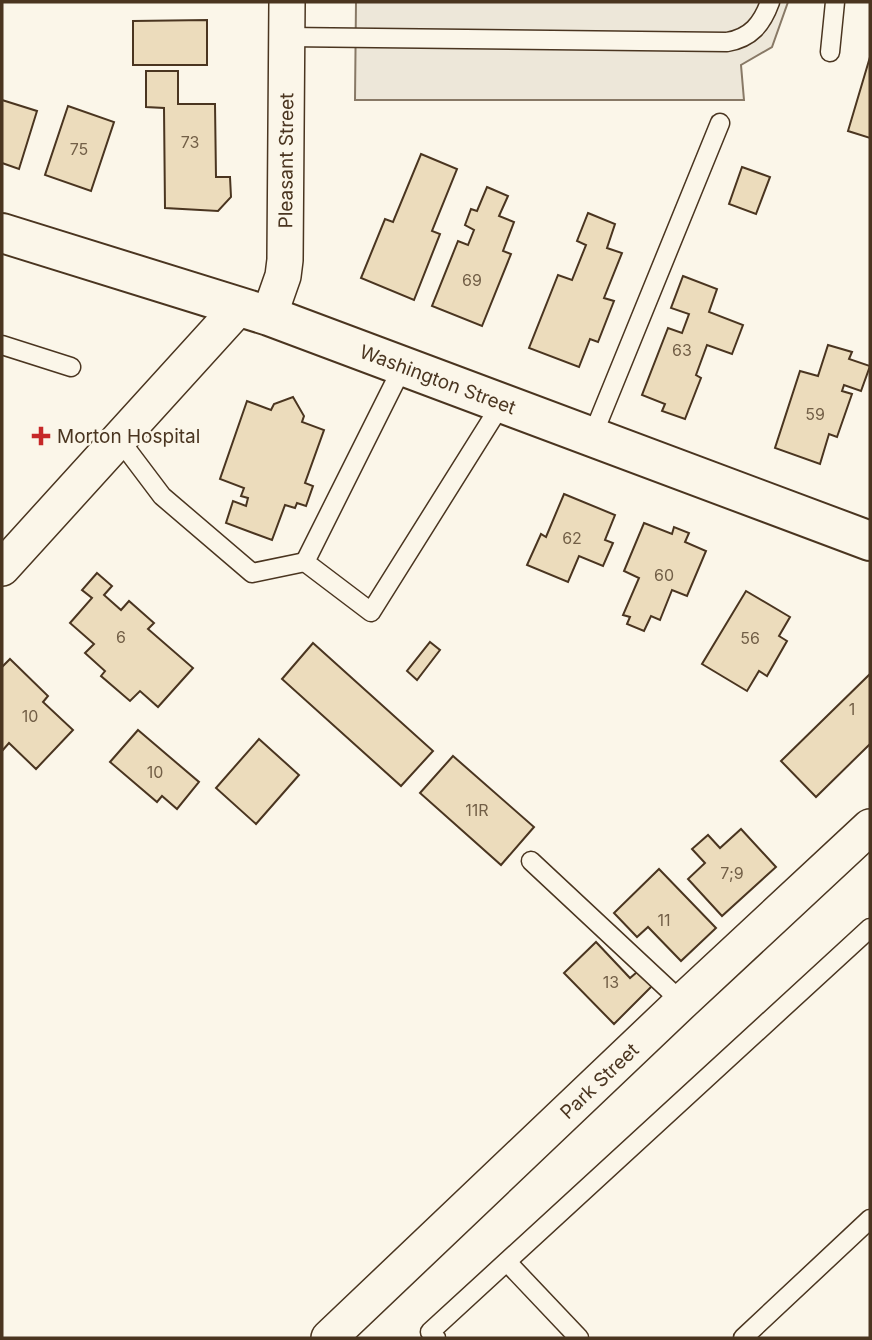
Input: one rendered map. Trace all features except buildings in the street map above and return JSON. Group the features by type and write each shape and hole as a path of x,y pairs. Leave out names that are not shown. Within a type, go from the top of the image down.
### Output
{"main road":[{"name":"Washington Street","path":"2,233 255,311 870,541"}],"street":[{"name":"Pleasant Street","path":"255,311 283,275 285,260 287,2"},
{"path":"2,568 119,439 255,311"},
{"name":"Park Street","path":"329,1338 870,827"}],"lane":[{"path":"287,37 727,42 739,40 752,33 763,19 770,2"},
{"path":"830,52 835,2"},
{"path":"592,436 720,122"},
{"path":"2,345 71,367"},
{"path":"305,562 402,366"},
{"path":"119,439 162,496 252,573 305,562 371,612 502,403"},
{"path":"531,861 682,1002"},
{"path":"436,1338 430,1332 870,928"},
{"path":"743,1338 870,1219"},
{"path":"507,1262 579,1338"}],"shaded area":[{"path":"356,2 788,2 772,47 741,65 744,100 355,100"}],"place":[{"name":"Morton Hospital","path":"41,436"}]}
